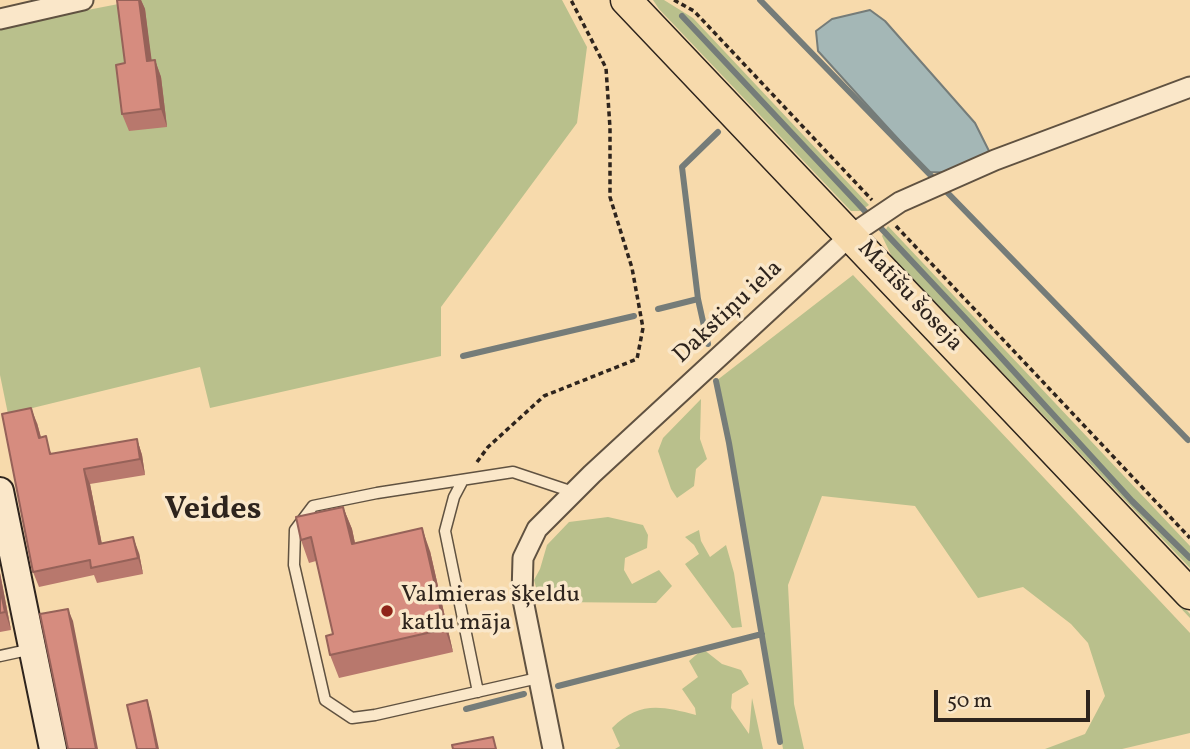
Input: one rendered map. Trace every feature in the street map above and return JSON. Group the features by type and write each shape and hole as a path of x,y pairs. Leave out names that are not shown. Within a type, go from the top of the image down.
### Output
{"main road":[{"name":"Matīšu šoseja","path":"626,0 1190,594"},
{"path":"0,491 53,749"}],"street":[{"path":"0,19 83,0"},
{"name":"Dakstiņu iela","path":"553,749 522,595 523,558 537,529 851,235 900,202 995,160 1190,87"}],"lane":[{"path":"538,678 352,718 325,700 293,565 295,530 313,506 376,493 513,472 574,492"},
{"path":"463,480 454,497 445,531 478,692"},
{"path":"0,656 33,649"}],"path":[{"path":"463,480 488,447 544,396 637,359 643,328 632,268 610,197 610,128 606,68 571,0"},
{"path":"674,0 694,11 1190,538"}],"green space":[{"path":"139,0 562,0 587,47 577,123 441,307 441,356 210,408 200,367 8,414 0,375 0,27"},
{"path":"653,0 664,0 693,18 869,205 860,211 851,211"},
{"path":"888,226 1190,546 1190,568 892,257 882,236"},
{"path":"868,274 1190,614 1190,618 866,276"},
{"path":"853,275 1190,633 1190,733 1122,749 1045,749 1085,734 1105,696 1088,643 1071,624 1023,587 978,598 915,506 822,496 788,585 794,704 804,749 783,749 716,381"},
{"path":"701,399 700,439 707,459 696,469 694,486 677,498 671,489 658,451 663,438"},
{"path":"608,517 643,525 648,535 647,548 625,558 624,570 632,584 659,570 672,586 656,603 557,602 537,591 534,580 547,545 569,522"},
{"path":"699,530 701,541 710,557 726,545 734,573 742,627 732,628 685,564 699,554 685,537"},
{"path":"703,649 722,664 741,670 749,684 732,694 731,708 749,734 752,698 763,749 615,749 620,746 612,728 632,713 661,708 696,715 695,708 682,689 698,677 689,661"}],"shaded area":[{"path":"870,10 885,21 975,123 989,151 961,173 928,172 818,51 816,31 832,19"}],"building":[{"path":"117,0 139,0 147,61 155,60 161,109 122,114 116,65 125,63"},
{"path":"31,408 39,438 46,436 50,454 137,439 140,459 84,469 99,544 133,537 138,558 91,568 90,560 33,572 2,414"},
{"name":"Valmieras šķeldu katlu māja","path":"343,507 352,544 422,528 445,629 330,655 326,636 333,634 311,537 301,540 296,517"},
{"path":"0,588 5,612 0,613"},
{"path":"68,609 96,749 68,749 40,614"},
{"path":"147,700 157,749 137,749 127,705"},
{"path":"493,737 496,749 453,749 452,745"}],"waterway":[{"path":"760,0 1188,440"},
{"path":"682,16 966,319 1132,501 1190,558"},
{"path":"708,344 698,299 682,167 718,132"},
{"path":"658,309 698,299"},
{"path":"463,356 634,316"},
{"path":"716,381 780,742"},
{"path":"558,686 762,634"},
{"path":"466,709 524,694"}],"place":[{"name":"Valmieras šķeldu katlu māja","path":"387,611"}],"district":[{"name":"Veides","path":"213,512"}]}
